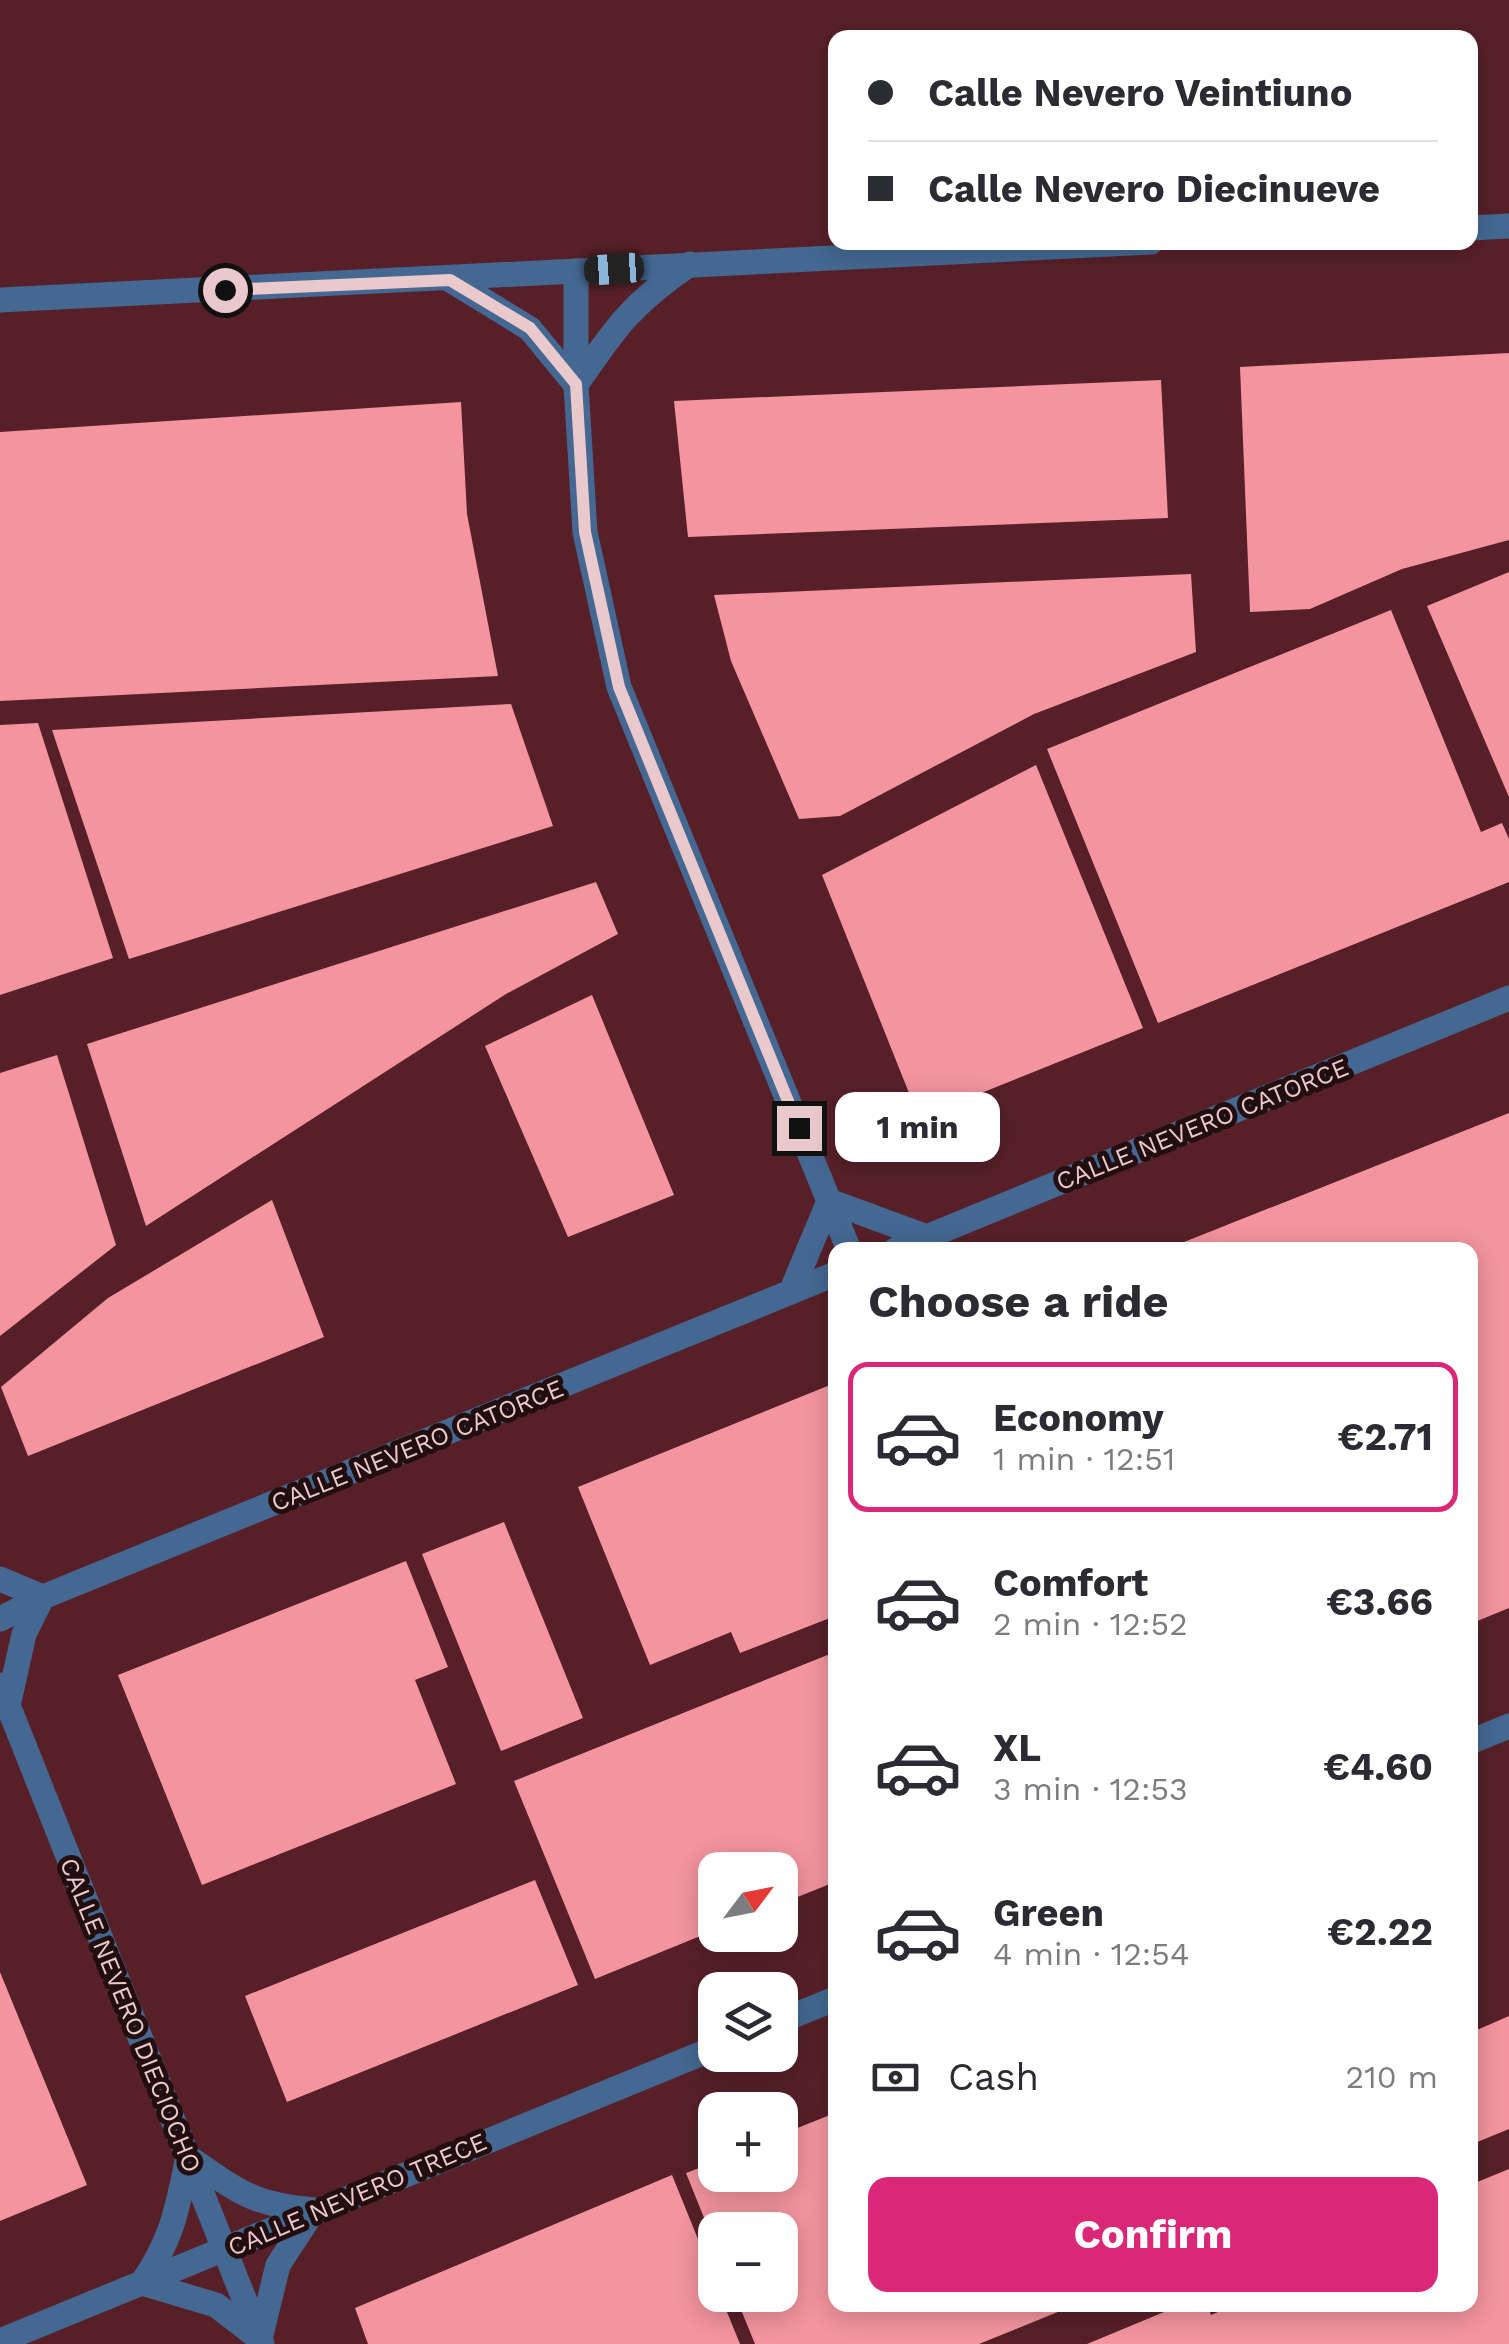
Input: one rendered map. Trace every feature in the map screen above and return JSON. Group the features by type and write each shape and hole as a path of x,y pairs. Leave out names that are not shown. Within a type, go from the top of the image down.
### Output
{"street":[{"path":"1478,228 1509,226"},
{"path":"0,300 984,250"},
{"path":"576,384 622,318 652,290 691,264"},
{"path":"576,271 576,384 585,532 619,687 846,1242"},
{"path":"450,280 530,328 576,384"},
{"name":"CALLE NEVERO CATORCE","path":"915,1242 1509,998"},
{"path":"829,1201 927,1237"},
{"path":"790,1292 829,1201"},
{"name":"CALLE NEVERO CATORCE","path":"0,1619 43,1597 828,1277"},
{"path":"0,1579 43,1597"},
{"path":"0,1606 43,1597"},
{"path":"4,1696 24,1634 43,1597"},
{"name":"CALLE NEVERO DIECIOCHO","path":"4,1696 261,2341"},
{"path":"1478,1739 1509,1726"},
{"path":"798,2014 828,2002"},
{"name":"CALLE NEVERO TRECE","path":"0,2340 698,2055"},
{"path":"188,2157 245,2197 273,2206 314,2210 278,2266 261,2341 216,2306 142,2283 174,2228 188,2157"}],"shaded area":[{"path":"0,0 1509,0 1509,2344 0,2344"}],"building":[{"path":"1509,353 1509,540 1402,569 1310,609 1250,612 1240,367"},
{"path":"1161,380 1168,518 688,537 674,401"},
{"path":"461,402 467,514 498,676 0,701 0,432"},
{"path":"1509,572 1509,797 1427,606"},
{"path":"1191,574 1196,652 1034,714 840,816 799,819 731,661 714,595"},
{"path":"1391,610 1481,832 1502,823 1509,839 1509,882 1158,1023 1047,749"},
{"path":"511,704 553,826 129,959 52,730"},
{"path":"38,723 113,958 0,995 0,725"},
{"path":"1036,765 1143,1028 919,1118 822,875"},
{"path":"596,882 618,934 506,994 146,1226 87,1044"},
{"path":"592,995 674,1195 568,1237 485,1046"},
{"path":"57,1055 116,1245 0,1336 0,1073"},
{"path":"1509,1113 1509,1608 1478,1621 1478,1242 1184,1242"},
{"path":"272,1200 324,1337 28,1456 1,1387 108,1298"},
{"path":"828,1386 828,1619 740,1653 731,1632 650,1665 578,1487"},
{"path":"504,1522 583,1718 501,1751 422,1554"},
{"path":"406,1561 448,1667 415,1680 456,1784 202,1885 118,1675"},
{"path":"828,1655 828,1885 798,1897 798,1852 698,1852 698,1937 595,1979 514,1781"},
{"path":"535,1880 578,1985 287,2102 245,1996"},
{"path":"0,1972 87,2185 0,2221"},
{"path":"1509,2016 1509,2129 1478,2142 1478,2030"},
{"path":"828,2116 828,2312 1058,2312 979,2344 755,2344 742,2312 798,2312 798,2212 702,2212 686,2173 698,2168 698,2192 798,2192 798,2128"},
{"path":"1509,2169 1509,2344 1087,2344 1164,2312 1478,2312 1478,2182"},
{"path":"672,2175 698,2239 698,2312 727,2312 740,2344 368,2344 355,2308"}],"route":[{"path":"225,290 450,280 530,328 576,384 585,532 619,687 799,1128"}]}
